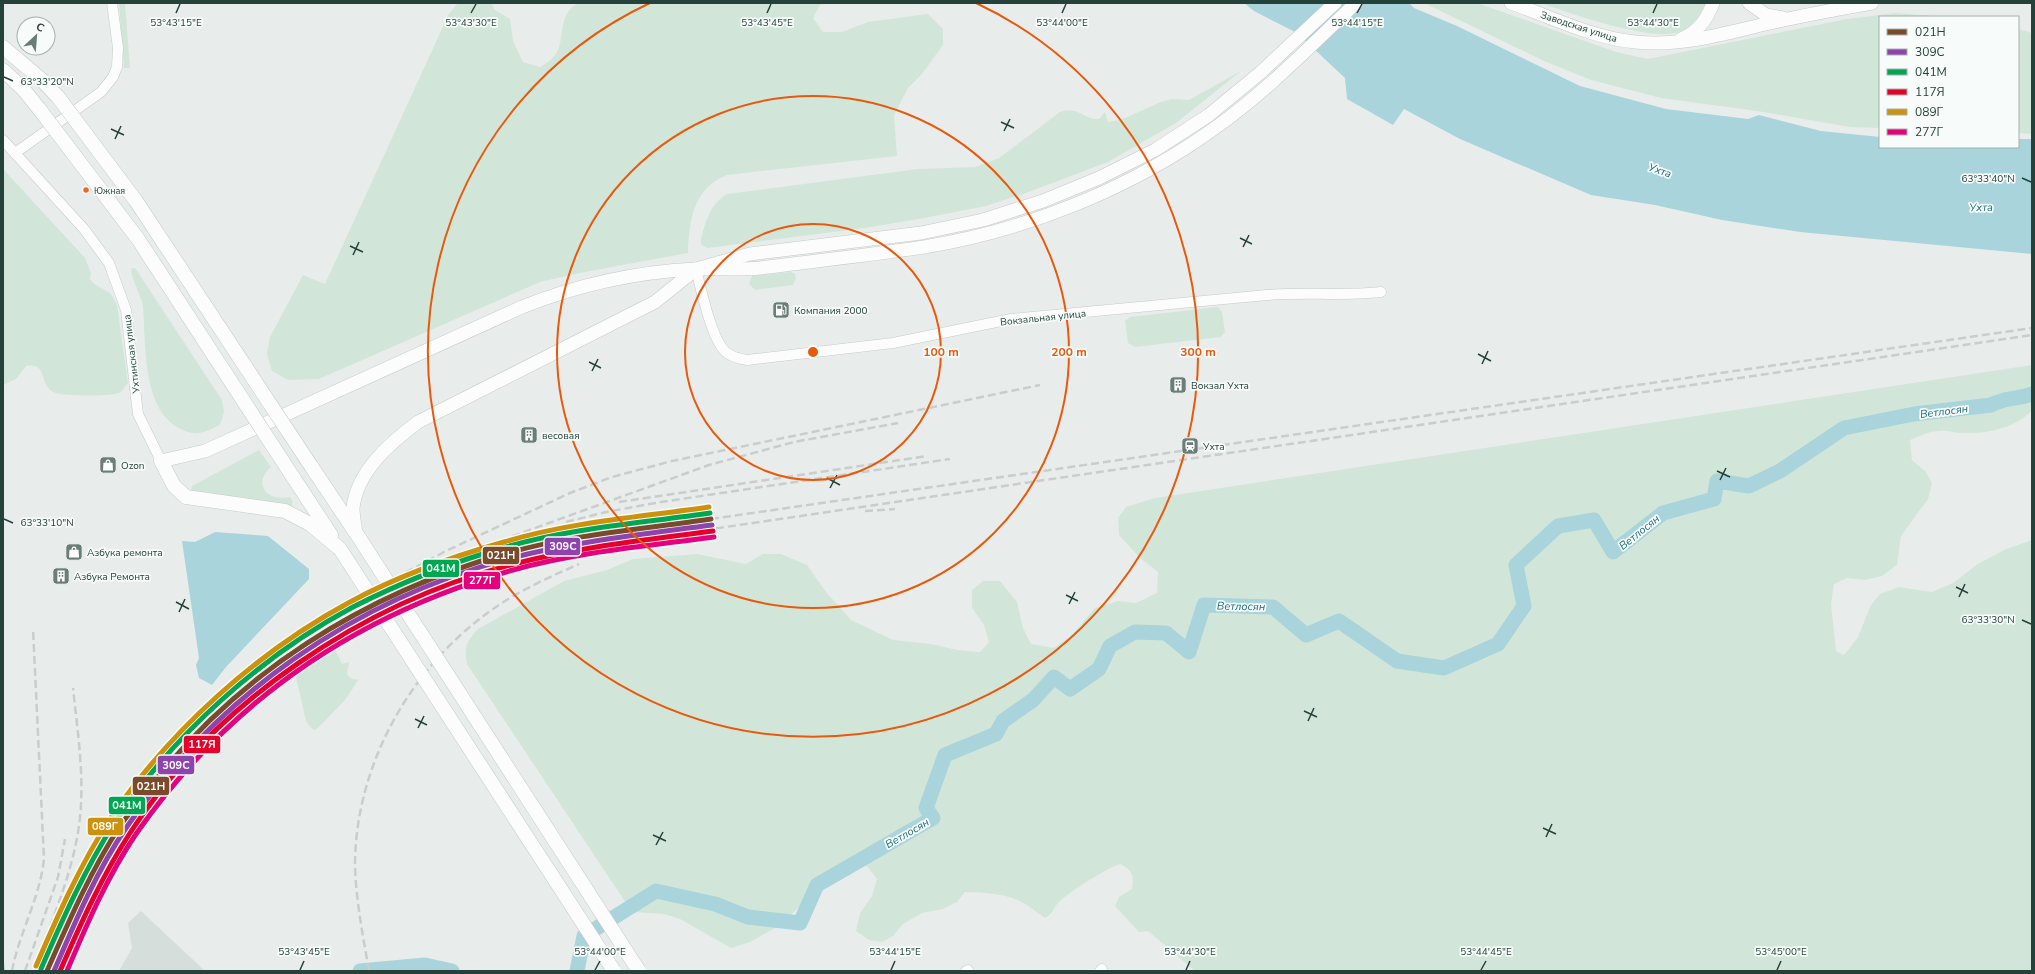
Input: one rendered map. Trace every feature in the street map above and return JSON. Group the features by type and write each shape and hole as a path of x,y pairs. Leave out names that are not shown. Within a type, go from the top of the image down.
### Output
{"main road":[{"path":"3,47 33,72 58,96 136,201 356,533 639,971"},
{"path":"3,70 24,90 40,110 138,239 614,971"},
{"path":"161,461 174,486 186,497 285,511 310,524 340,549"}],"street":[{"path":"15,153 101,92 114,77 117,67 118,48 112,3"},
{"path":"356,533 353,510 360,486 370,467 400,436 418,422 655,302 696,269 750,254 921,233 982,220 1043,201 1099,178 1155,150 1209,115 1260,73 1335,3"},
{"path":"161,461 205,451 489,321 556,294 618,279 696,269 750,269 925,246 987,232 1048,214 1106,190 1165,161 1220,125 1271,84 1356,3"},
{"name":"Заводская улица","path":"1511,3 1617,39 1641,42 1672,42 1700,39 1789,19 1872,3"},
{"path":"1672,42 1688,36 1698,28 1709,13 1713,3"},
{"path":"1749,3 1766,15 1789,19"},
{"name":"Ухтинская улица","path":"3,140 84,229 109,263 126,310 138,414 161,461"},
{"name":"Вокзальная улица","path":"696,269 708,313 721,347 733,356 747,360 893,342 1011,319 1285,293 1343,295 1381,292"}],"shaded area":[{"path":"141,911 205,971 119,971 132,948 128,923"}],"green space":[{"path":"119,3 125,3 130,68 124,68"},
{"path":"458,3 491,3 495,10 510,19 513,41 523,62 540,67 550,60 558,50 564,21 571,8 578,3 828,3 820,5 813,18 823,32 842,32 868,22 928,14 943,29 943,45 922,74 908,88 894,115 897,156 727,175 707,188 695,207 690,229 688,253 540,282 319,379 288,380 272,371 267,354 270,337 303,275 325,284 448,15"},
{"path":"1424,3 1477,3 1616,52 1648,59 1847,19 1895,13 1935,16 1879,16 1879,128 1850,127 1757,111 1661,98 1591,80 1544,61"},
{"path":"1541,3 1706,3 1699,16 1692,24 1679,32 1666,34 1631,30 1590,20"},
{"path":"2019,29 2032,33 2032,134 2019,133"},
{"path":"1241,71 1176,123 1108,162 1026,193 986,206 865,228 707,248 701,244 707,219 716,203 727,194 918,169 975,167 999,158 1060,112 1073,111 1093,119 1099,119 1105,112 1108,122 1120,120 1161,102 1172,99 1189,100"},
{"path":"3,169 85,258 91,273 90,279 93,283 111,294 117,305 128,383 121,392 109,395 89,396 56,393 50,390 47,386 41,371 33,366 26,366 16,379 3,385"},
{"path":"132,268 135,268 222,400 224,412 220,425 200,433 186,432 177,427 166,417 157,405 148,373 143,307 132,275"},
{"path":"791,272 795,274 796,279 793,285 755,290 749,284 752,276"},
{"path":"1218,307 1222,312 1225,332 1221,337 1135,347 1128,343 1125,321 1130,317"},
{"path":"2032,365 2032,410 2017,422 2000,429 1990,431 1958,433 1936,431 1910,440 1912,460 1926,472 1932,483 1928,499 1901,536 1897,565 1882,576 1865,580 1847,578 1834,584 1831,604 1836,651 1844,655 1858,637 1871,605 1880,594 1899,587 1932,592 1953,583 1978,564 2006,549 2032,540 2032,971 1195,971 1148,931 1139,932 1115,906 1119,897 1132,889 1133,884 1132,874 1128,869 1120,864 1098,875 1071,892 1059,902 1050,915 1045,918 1027,905 1012,898 997,894 965,892 957,902 943,909 922,913 903,924 893,936 882,942 869,940 856,931 860,913 872,896 877,879 867,866 844,869 775,928 750,942 731,948 680,919 664,914 632,912 467,664 466,648 468,641 478,629 564,581 607,570 633,559 697,554 746,564 763,554 781,554 807,565 826,592 851,620 893,640 931,644 957,650 980,652 989,642 984,625 972,608 972,590 983,581 1000,581 1017,602 1023,628 1031,644 1054,648 1073,634 1095,608 1118,601 1136,603 1157,593 1158,572 1140,558 1119,535 1118,518 1126,507 1155,498"},
{"path":"259,450 271,467 265,473 263,480 265,490 275,497 290,497 293,502 291,506 190,493 192,486"},
{"path":"334,647 342,664 349,662 347,674 349,677 359,679 345,700 315,730 312,729 306,721 296,677 307,663"}],"water":[{"path":"1244,3 1409,3 1414,8 1457,26 1580,86 1666,109 1748,119 1759,115 1821,131 1879,137 1879,148 2019,148 2019,139 2032,139 2032,254 1800,232 1722,220 1655,205 1591,195 1460,139 1404,109 1393,125 1347,99 1345,78 1297,33 1254,11"},
{"path":"215,532 268,536 309,569 309,579 226,667 212,685 199,678 196,665 199,658 182,541 195,542"}],"waterway":[{"name":"Ветлосян","path":"577,971 584,936 656,891 715,904 748,917 800,923 817,885 933,818 926,808 945,755 996,734 1003,721 1033,700 1054,677 1070,689 1099,669 1110,646 1135,632 1166,633 1189,652 1204,605 1273,607 1306,635 1339,621 1397,661 1444,668 1498,644 1524,606 1516,565 1558,526 1594,520 1613,552 1663,513 1714,499 1717,481 1749,486 1780,471 1844,428 1914,414 1991,405 2000,401 2032,394"},
{"name":"Ветлосян","path":"360,971 425,965 452,971"}],"railway":[{"path":"711,519 2032,328"},
{"path":"491,565 562,551 2032,335"},
{"path":"183,732 259,660 309,624 446,551 570,493 612,477 672,461 1040,385"},
{"path":"422,569 709,465 794,442 898,423"},
{"path":"619,502 927,456"},
{"path":"566,522 606,512 661,502 950,459"},
{"path":"865,511 895,509"},
{"path":"369,971 357,892 355,866 358,828 365,791 377,754 394,720 414,687 439,657 466,630 496,607 516,595 579,564"},
{"path":"12,971 19,943 34,902 42,873 44,859 33,629"},
{"path":"46,937 69,872 80,821 81,775 73,688"},
{"path":"25,971 58,877 65,839"},
{"path":"3,963 4,971"}],"transit line":[{"name":"089Г","path":"36,966 79,872 99,836 133,786 159,755 217,696 249,669 315,622 350,602 387,584 425,568 504,542 529,535 580,525 709,507"},
{"name":"041М","path":"41,969 66,912 84,876 115,822 138,790 164,759 221,700 285,649 319,627 371,598 428,573 486,553 531,540 556,535 710,513"},
{"name":"021Н","path":"47,971 80,897 109,843 126,817 182,749 221,710 263,675 308,643 355,615 404,590 455,570 508,553 558,541 711,519"},
{"name":"309С","path":"54,971 78,916 105,862 126,828 163,780 203,735 247,695 294,658 345,627 398,599 453,576 511,558 561,547 611,538 712,525"},
{"name":"117Я","path":"60,971 110,866 130,833 165,785 205,741 249,700 298,664 349,631 403,604 458,581 514,564 563,553 613,544 713,531"},
{"name":"277Г","path":"67,971 90,918 116,867 136,834 173,786 212,743 255,704 301,669 350,638 401,611 456,589 513,570 587,554 714,537"}],"place":[{"name":"Южная","path":"86,190"},
{"name":"Компания 2000","path":"781,310"},
{"name":"Вокзал Ухта","path":"1178,385"},
{"name":"весовая","path":"529,435"},
{"name":"Ухта","path":"1190,446"},
{"name":"Ozon","path":"108,465"},
{"name":"Азбука ремонта","path":"74,552"},
{"name":"Азбука Ремонта","path":"61,576"}]}
